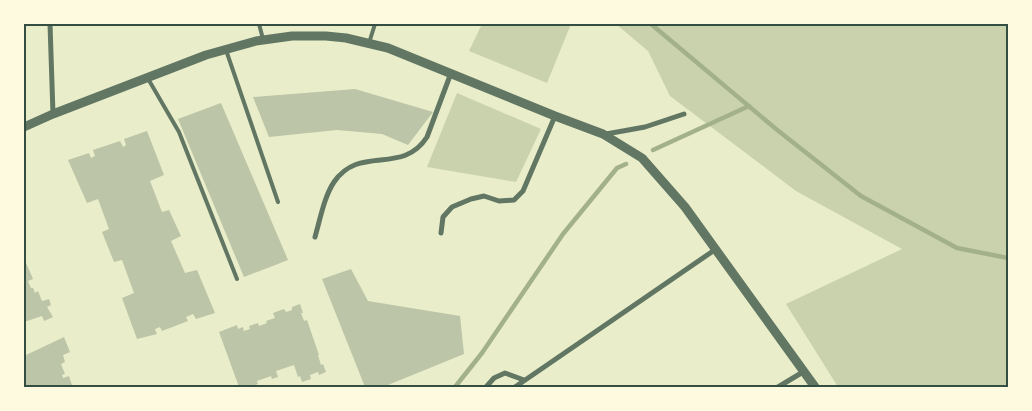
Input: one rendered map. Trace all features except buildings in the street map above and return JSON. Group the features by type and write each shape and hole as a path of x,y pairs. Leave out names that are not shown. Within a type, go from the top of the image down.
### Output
{"street":[{"path":"50,24 53,114"},
{"path":"24,127 53,114 226,49 263,40 314,35 341,37 398,51 603,134 642,158 685,207 717,249 815,387"},
{"path":"315,237 330,188 341,173 358,163 368,160 402,158 422,144 427,137 451,73"},
{"path":"603,134 645,127 684,114"},
{"path":"441,233 443,217 452,207 484,196 499,201 514,200 523,191 555,116"},
{"path":"514,387 717,249"},
{"path":"778,387 803,372"},
{"path":"486,387 494,378 505,373 524,380"}],"lane":[{"path":"259,24 263,40"},
{"path":"369,43 375,24"},
{"path":"226,49 278,202"},
{"path":"147,78 179,132 237,279"}],"green space":[{"path":"482,24 571,24 547,83 469,51"},
{"path":"616,24 1008,24 1008,387 838,387 786,304 902,249 796,191 670,96 648,51"},
{"path":"457,93 541,129 516,182 427,167"}],"waterway":[{"path":"651,24 776,129 861,196 957,248 1008,258"},
{"path":"653,150 749,106"},
{"path":"455,387 482,353 563,234 617,168 626,164"}]}
